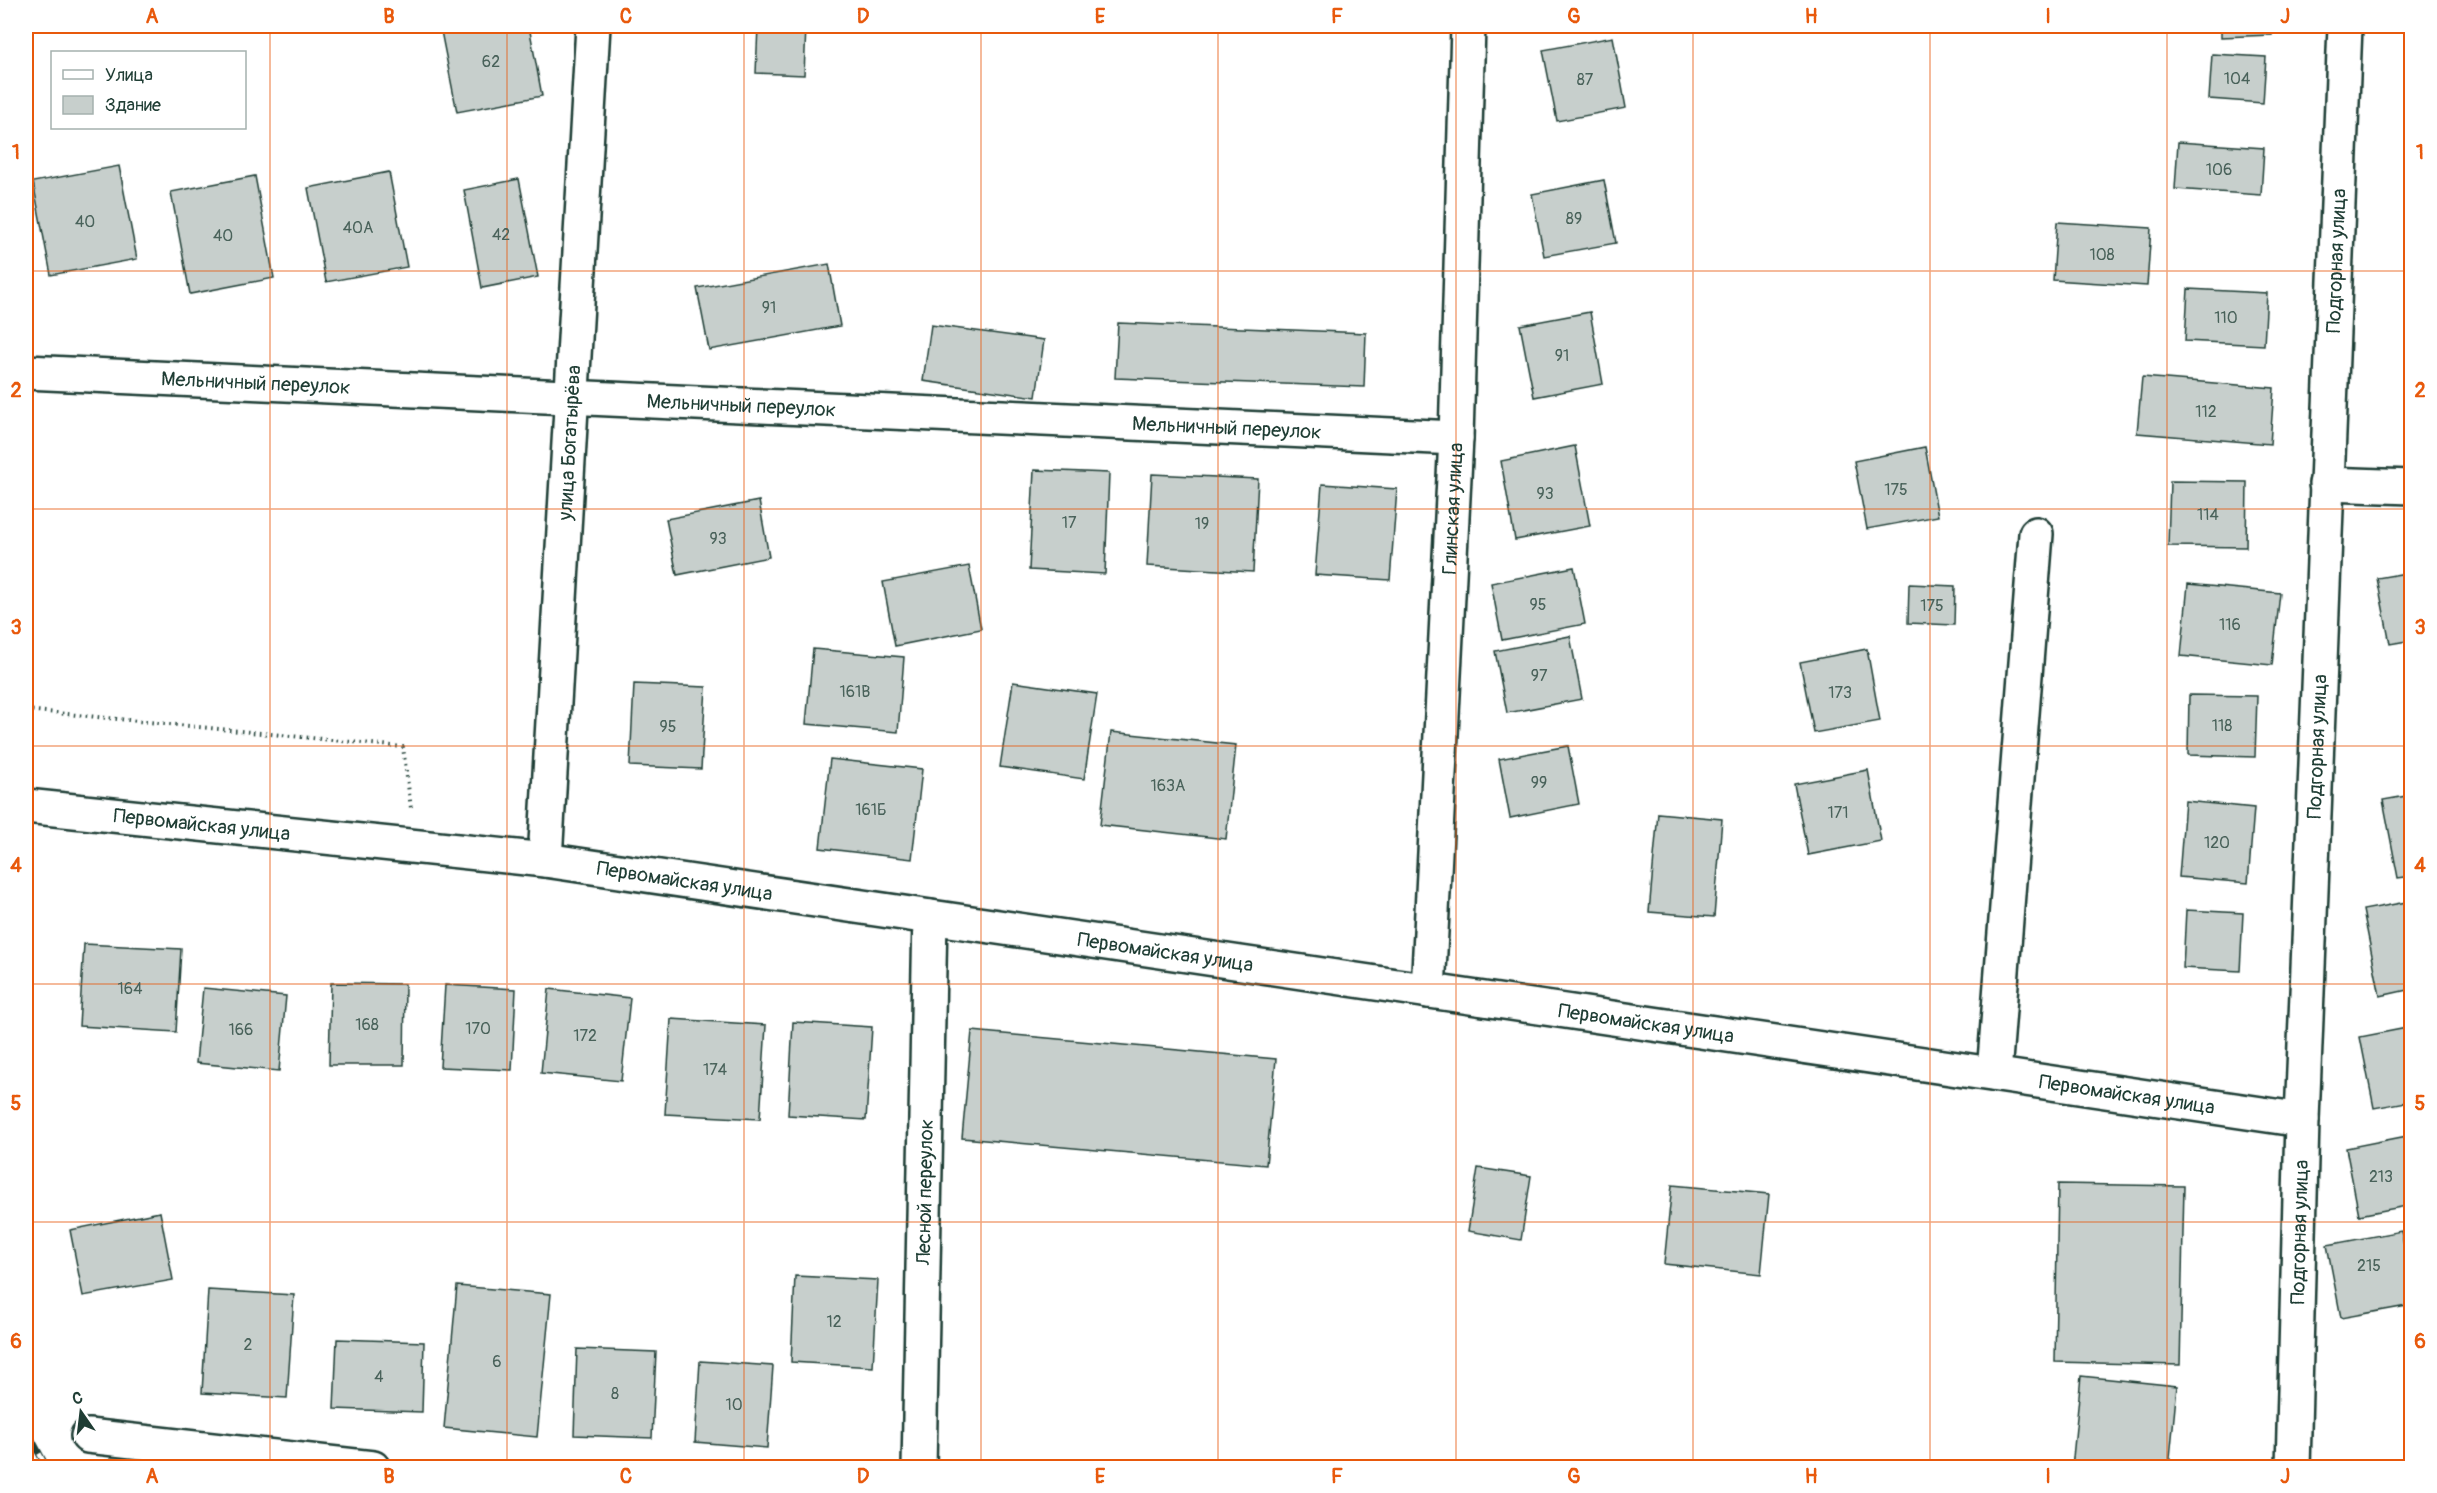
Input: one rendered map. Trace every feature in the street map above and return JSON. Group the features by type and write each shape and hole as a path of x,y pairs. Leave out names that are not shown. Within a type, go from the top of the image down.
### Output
{"street":[{"name":"улица Богатырёва","path":"545,860 593,26"},
{"name":"Глинская улица","path":"1428,991 1456,438 1468,26"},
{"name":"Подгорная улица","path":"2293,1467 2302,1120 2345,26"},
{"name":"Мельничный переулок","path":"26,372 1456,438"},
{"path":"2326,483 2412,487"},
{"path":"1994,1074 2036,534"},
{"name":"Первомайская улица","path":"26,806 545,860 2302,1120"},
{"name":"Лесной переулок","path":"919,1467 930,917"},
{"path":"88,1436 373,1467"}],"path":[{"path":"26,710 403,747 416,847"}],"building":[{"path":"440,26 529,26 542,96 457,112"},
{"path":"758,26 806,26 804,75 756,73"},
{"path":"2221,26 2272,26 2272,35 2221,37"},
{"path":"1613,37 1626,108 1557,121 1543,50"},
{"path":"2212,54 2266,57 2263,103 2209,99"},
{"path":"2178,142 2264,148 2261,195 2175,189"},
{"path":"119,166 137,259 51,275 33,182"},
{"path":"389,172 407,267 326,282 308,188"},
{"path":"255,176 274,278 190,294 171,192"},
{"path":"519,179 538,277 482,288 464,190"},
{"path":"1604,180 1616,243 1544,256 1532,194"},
{"path":"2057,222 2151,228 2147,286 2053,280"},
{"path":"829,264 840,326 709,350 697,288"},
{"path":"2188,289 2267,293 2264,345 2185,341"},
{"path":"1590,312 1603,384 1534,397 1520,325"},
{"path":"1118,323 1366,333 1364,387 1115,378"},
{"path":"931,325 1044,340 1036,397 923,381"},
{"path":"2142,377 2274,388 2270,444 2137,433"},
{"path":"2412,406 2412,453 2408,453"},
{"path":"1575,446 1590,526 1515,540 1501,461"},
{"path":"1925,447 1938,516 1867,529 1854,461"},
{"path":"1034,470 1109,473 1105,574 1029,570"},
{"path":"1152,474 1258,479 1253,572 1147,566"},
{"path":"2170,481 2247,482 2246,547 2168,546"},
{"path":"1322,484 1397,489 1390,580 1315,575"},
{"path":"759,501 769,557 677,575 666,519"},
{"path":"969,566 981,629 895,646 883,582"},
{"path":"1574,567 1585,624 1502,640 1491,583"},
{"path":"2412,572 2412,640 2390,644 2377,578"},
{"path":"1909,584 1955,586 1954,625 1908,623"},
{"path":"2188,584 2280,593 2272,665 2181,656"},
{"path":"1570,636 1582,699 1507,713 1495,651"},
{"path":"813,649 904,657 898,732 806,724"},
{"path":"1867,649 1880,721 1814,733 1800,662"},
{"path":"1013,682 1097,694 1084,779 1000,767"},
{"path":"634,684 706,687 701,769 630,766"},
{"path":"2189,695 2257,696 2255,757 2188,755"},
{"path":"1111,732 1236,745 1226,839 1100,825"},
{"path":"1568,746 1579,804 1510,818 1499,759"},
{"path":"830,759 922,769 912,859 820,848"},
{"path":"1868,770 1881,841 1808,855 1794,784"},
{"path":"2412,795 2412,876 2398,878 2383,800"},
{"path":"2185,801 2254,808 2248,883 2179,877"},
{"path":"1658,813 1722,819 1714,917 1649,912"},
{"path":"2412,901 2412,989 2380,996 2363,910"},
{"path":"2186,910 2243,913 2240,971 2183,968"},
{"path":"84,944 181,949 176,1032 79,1026"},
{"path":"331,983 405,984 404,1065 329,1065"},
{"path":"445,985 516,989 512,1070 440,1067"},
{"path":"203,988 286,996 279,1071 196,1063"},
{"path":"549,989 630,998 621,1081 541,1073"},
{"path":"671,1019 766,1025 760,1119 665,1114"},
{"path":"793,1022 872,1027 866,1120 788,1115"},
{"path":"2412,1027 2412,1101 2374,1108 2360,1037"},
{"path":"972,1031 1276,1059 1266,1165 962,1138"},
{"path":"2412,1135 2412,1205 2359,1215 2346,1148"},
{"path":"1478,1168 1531,1176 1521,1240 1468,1231"},
{"path":"2058,1184 2184,1186 2180,1365 2055,1362"},
{"path":"1672,1185 1769,1194 1761,1274 1664,1264"},
{"path":"160,1212 173,1280 83,1296 70,1230"},
{"path":"2401,1231 2412,1285 2412,1305 2341,1318 2327,1245"},
{"path":"795,1276 878,1280 873,1367 791,1362"},
{"path":"457,1286 551,1294 537,1437 444,1428"},
{"path":"208,1290 294,1295 287,1398 202,1393"},
{"path":"337,1339 424,1342 422,1412 334,1409"},
{"path":"577,1349 656,1352 652,1438 574,1435"},
{"path":"700,1361 773,1366 767,1448 695,1442"},
{"path":"2081,1376 2177,1386 2169,1468 2072,1468"}],"railway":[{"path":"26,1429 47,1468"}]}
